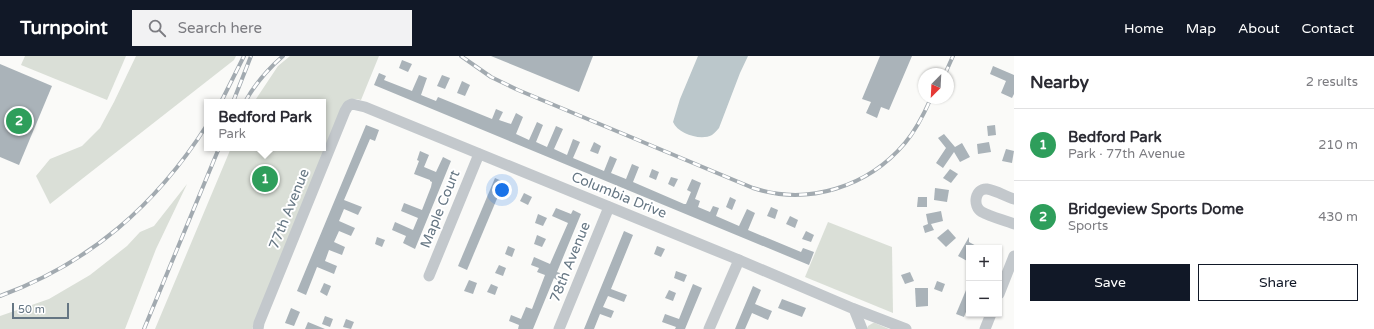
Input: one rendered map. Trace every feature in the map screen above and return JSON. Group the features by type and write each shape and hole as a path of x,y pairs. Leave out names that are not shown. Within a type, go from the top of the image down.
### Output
{"street":[{"name":"Columbia Drive","path":"352,104 365,107 739,260 854,309 906,329"},
{"name":"77th Avenue","path":"258,329 259,323 345,111 348,106 352,104"},
{"name":"Maple Court","path":"429,276 479,154"},
{"path":"1014,199 987,189 981,191 978,195 976,207 981,212 1014,224"},
{"name":"78th Avenue","path":"559,329 608,207"},
{"path":"1002,286 1014,256"},
{"path":"709,329 739,260"},
{"path":"854,309 862,329"},
{"path":"985,329 990,317"}],"shaded area":[{"path":"25,56 126,56 107,100 21,65"},
{"path":"136,56 236,56 234,60 50,204 36,176 50,159 82,146 100,128"},
{"path":"290,56 379,56 361,100 349,100 294,224 252,329 155,329 230,151 326,151 326,99 256,99 278,66"},
{"path":"698,56 748,56 719,128 712,135 707,137 696,137 685,133 673,122 680,99"},
{"path":"187,184 156,249 125,329 0,329 0,316 49,299 90,275 127,246 140,232 154,226"},
{"path":"828,222 892,247 893,313 805,277"},
{"path":"873,323 889,329 867,329 868,326"}],"building":[{"path":"491,56 593,56 579,92"},
{"path":"880,56 912,56 889,110 881,107 877,118 866,113 871,102 862,99"},
{"path":"402,60 412,64 408,72 399,68"},
{"path":"0,64 52,86 19,165 0,157"},
{"path":"993,66 1014,75 1014,94 1012,98 1001,93 1006,81 990,74"},
{"path":"379,73 386,76 384,80 412,91 419,75 427,78 421,95 436,101 438,97 492,119 496,109 503,112 499,120 511,124 516,113 523,117 516,134 529,140 537,122 543,125 536,142 547,147 556,126 563,129 554,149 567,155 573,139 580,142 573,158 604,171 610,156 617,159 611,173 626,179 632,164 639,167 633,182 684,204 686,204 691,192 687,190 692,179 701,183 695,199 700,201 698,207 710,212 713,206 719,208 716,216 739,226 747,209 755,213 748,230 801,252 803,248 814,252 809,265 374,85"},
{"path":"442,75 450,78 445,89 437,86"},
{"path":"462,81 470,85 465,96 457,93"},
{"path":"366,125 379,130 375,141 370,139 344,200 362,207 358,215 344,209 339,221 355,228 351,236 339,231 334,242 345,247 342,255 329,250 325,261 337,266 334,274 317,267 306,295 297,291"},
{"path":"995,125 996,135 988,136 987,126"},
{"path":"944,134 955,147 962,143 970,157 960,162 954,152 943,168 936,163 946,148 938,138"},
{"path":"594,142 601,146 598,154 590,151"},
{"path":"989,142 991,152 978,154 977,144"},
{"path":"1006,149 1014,151 1012,163 1002,161"},
{"path":"420,151 429,155 424,167 436,172 443,157 451,161 415,249 403,243 406,236 392,230 395,222 413,230 418,218 401,211 404,203 422,210 431,187 432,182 430,180 414,174 419,161 417,160"},
{"path":"652,169 659,172 656,180 649,177"},
{"path":"950,169 958,174 951,183 943,178"},
{"path":"671,177 678,179 674,187 668,184"},
{"path":"495,178 504,182 467,270 458,266"},
{"path":"935,188 949,190 947,202 934,200"},
{"path":"524,193 532,197 528,205 520,201"},
{"path":"730,197 736,200 732,210 726,207"},
{"path":"918,197 927,197 927,207 917,207"},
{"path":"771,207 778,210 775,219 767,216"},
{"path":"556,208 571,214 573,210 581,214 557,272 560,273 557,280 554,278 533,329 518,329 519,325 509,321 511,315 521,319 526,307 532,309 545,275 537,272 539,268 531,265 534,257 550,264 568,223 552,216"},
{"path":"941,211 943,221 931,224 934,230 925,233 923,226 928,224 926,214"},
{"path":"538,214 547,218 543,226 535,223"},
{"path":"790,216 798,220 795,228 786,224"},
{"path":"948,229 956,238 946,247 937,238"},
{"path":"624,231 633,235 611,289 627,295 624,302 608,296 603,307 614,311 611,318 600,314 594,329 584,329"},
{"path":"806,231 814,235 811,242 802,239"},
{"path":"537,235 546,239 542,247 534,244"},
{"path":"377,237 385,240 382,247 375,244"},
{"path":"969,237 969,242 974,245 966,245 966,260 958,256"},
{"path":"508,246 515,249 512,257 505,254"},
{"path":"657,246 665,249 661,257 654,254"},
{"path":"499,265 506,268 503,276 495,273"},
{"path":"676,271 687,275 684,282 674,278"},
{"path":"910,272 914,281 905,284 901,275"},
{"path":"469,280 477,283 473,294 464,291"},
{"path":"937,281 945,284 942,292 934,289"},
{"path":"324,283 331,286 327,296 320,292"},
{"path":"491,284 498,287 495,295 487,292"},
{"path":"693,284 702,288 685,329 675,329 676,327 662,322 665,314 679,319"},
{"path":"753,286 761,290 755,304 772,311 768,320 752,313 745,329 735,329"},
{"path":"915,288 928,288 928,306 916,307"},
{"path":"669,290 676,293 673,301 665,298"},
{"path":"966,290 966,312 964,317 956,314"},
{"path":"782,299 806,308 802,317 778,308"},
{"path":"291,308 300,312 294,326 285,323"},
{"path":"325,316 333,319 330,327 322,324"},
{"path":"346,319 354,322 351,329 343,327"},
{"path":"308,322 325,329 305,329"}],"railway":[{"path":"222,99 244,56"},
{"path":"234,99 251,56"},
{"path":"247,99 262,77 283,56"},
{"path":"461,56 491,77 518,90 753,188 774,193 795,195 836,189 873,171 890,158 905,143 920,122 928,104"},
{"path":"948,68 953,56"},
{"path":"0,296 63,267 92,248 118,228 143,206 166,181 204,129"},
{"path":"144,329 218,151"}],"place":[{"name":"Bridgeview Sports Dome","path":"19,121"},
{"name":"Bedford Park","path":"265,179"}]}
